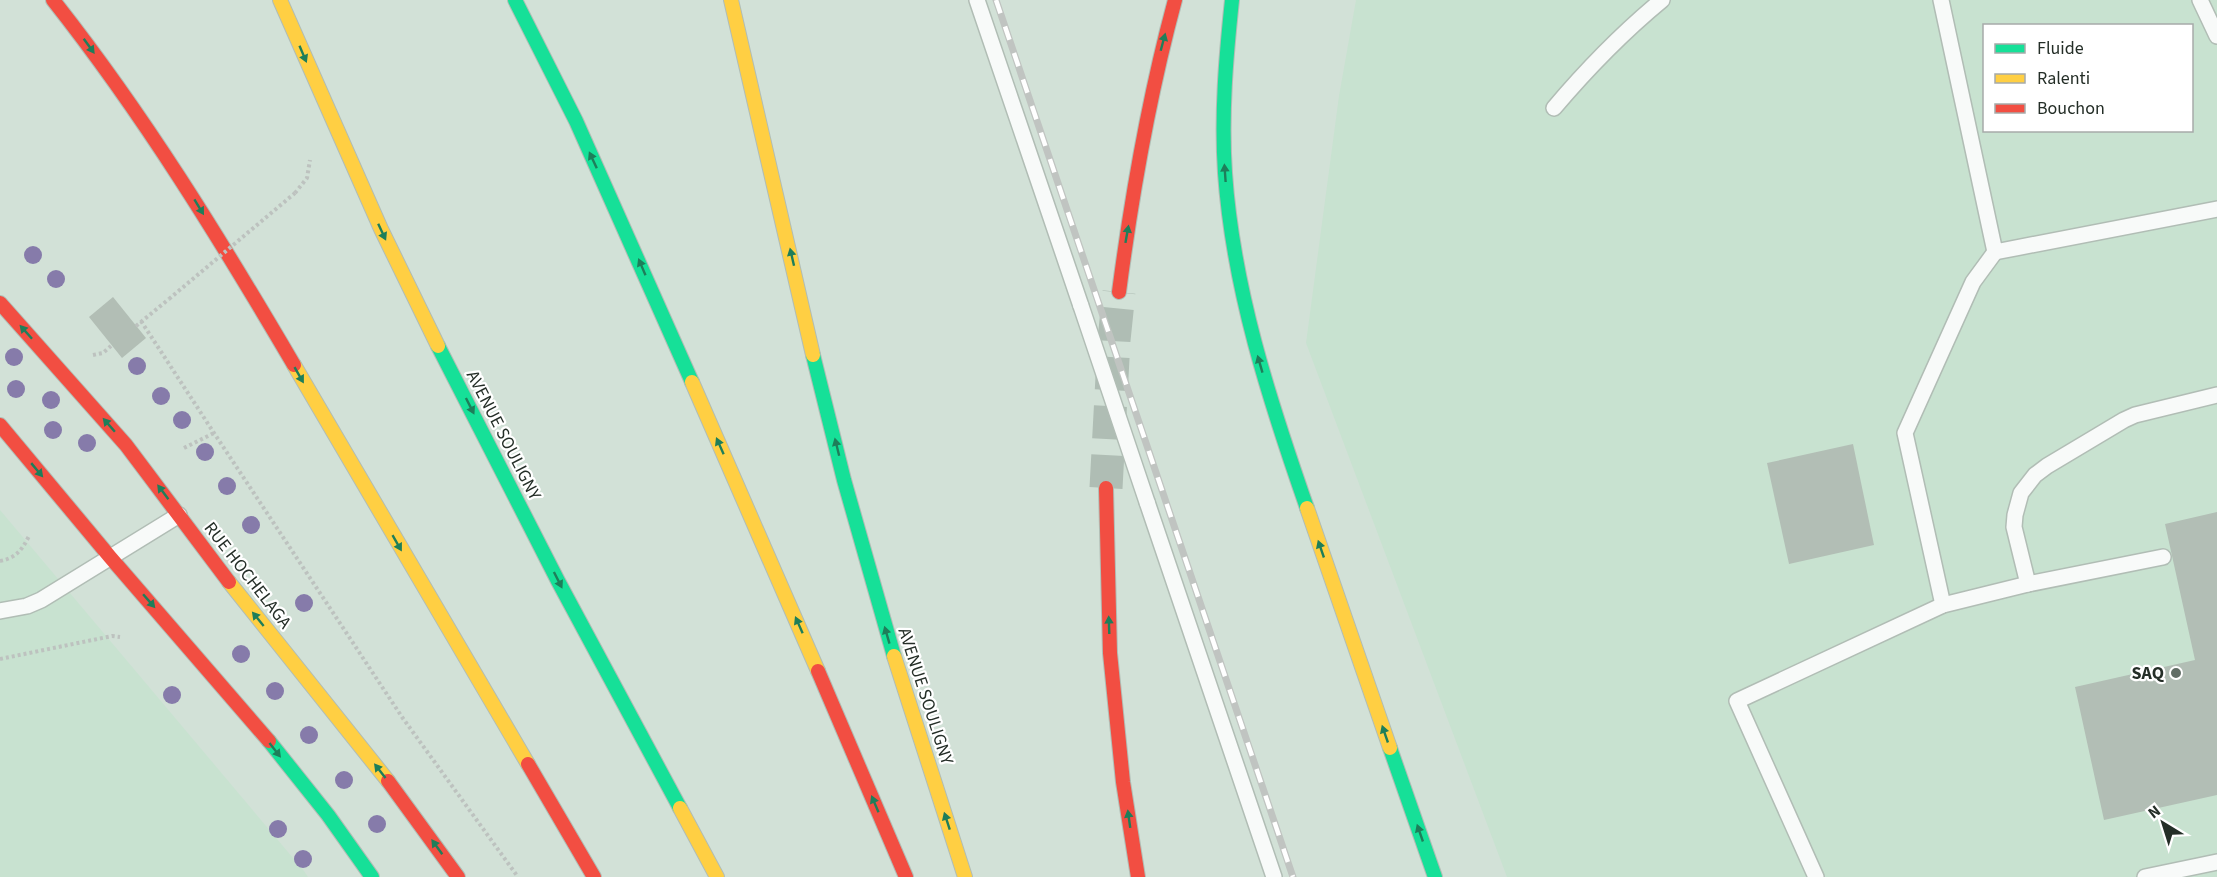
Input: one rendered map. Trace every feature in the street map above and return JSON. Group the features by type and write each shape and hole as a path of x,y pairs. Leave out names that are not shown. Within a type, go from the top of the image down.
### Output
{"main road":[{"path":"53,0 115,81 188,189 594,877"},
{"name":"AVENUE SOULIGNY","path":"280,0 381,229 428,325 558,581 717,877"},
{"path":"515,0 555,77 618,213 906,877"},
{"name":"AVENUE SOULIGNY","path":"731,0 855,518 888,638 965,877"},
{"path":"1119,292 1157,65 1175,0"},
{"path":"1232,0 1226,52 1225,169 1230,226 1252,335 1276,419 1435,877"},
{"name":"RUE HOCHELAGA","path":"0,303 126,445 247,605 384,776 458,877"},
{"path":"0,425 110,557 251,719 328,815 372,877"},
{"path":"1106,488 1110,653 1122,771 1138,877"}],"lane":[{"path":"977,0 1274,877"},
{"path":"1554,108 1591,65 1630,26 1662,0"},
{"path":"1941,0 1995,252"},
{"path":"2200,0 2217,36"},
{"path":"1944,605 1905,433 1973,282 1995,252 2217,209"},
{"path":"2028,584 2016,538 2014,515 2021,493 2035,475 2135,415 2217,395"},
{"path":"0,611 27,606 41,600 179,515"},
{"path":"1816,877 1737,702 1944,605 2028,584 2163,557"},
{"path":"2145,877 2217,862"}],"path":[{"path":"136,326 295,194"},
{"path":"141,321 402,717 518,877"},
{"path":"103,353 111,346"},
{"path":"184,448 214,434"},
{"path":"0,561 13,558 29,536"},
{"path":"0,659 112,636 120,637"}],"shaded area":[{"path":"1356,0 2217,0 2217,877 1507,877 1306,343 1339,96"},
{"path":"0,510 304,871 308,877 0,877"}],"building":[{"path":"113,297 146,338 122,358 89,317"},
{"path":"1853,444 1874,545 1789,564 1767,463"},
{"name":"SAQ","path":"2217,512 2217,795 2104,820 2075,687 2195,660 2165,524"}],"tunnel":[{"path":"1106,488 1114,340 1119,292"}],"railway":[{"path":"996,0 1293,877"}],"traffic: fast":[{"path":"515,0 576,121 692,382"},
{"path":"1232,0 1224,108 1225,173 1229,216 1244,301 1255,343 1279,426 1307,508"},
{"path":"438,346 558,581 680,808"},
{"path":"813,355 844,480 894,656"},
{"path":"269,741 328,815 372,877"},
{"path":"1390,748 1435,877"}],"traffic: slow":[{"path":"280,0 381,229 438,346"},
{"path":"731,0 813,355"},
{"path":"294,365 528,764"},
{"path":"692,382 818,671"},
{"path":"1307,508 1390,748"},
{"path":"229,582 388,781"},
{"path":"894,656 965,877"},
{"path":"680,808 717,877"}],"traffic: jam":[{"path":"53,0 119,88 180,178 294,365"},
{"path":"1119,292 1142,145 1175,0"},
{"path":"0,303 126,445 229,582"},
{"path":"0,425 110,557 269,741"},
{"path":"1106,488 1110,653 1123,782 1138,877"},
{"path":"818,671 906,877"},
{"path":"528,764 594,877"},
{"path":"388,781 458,877"}],"place":[{"name":"SAQ","path":"2176,673"}]}
